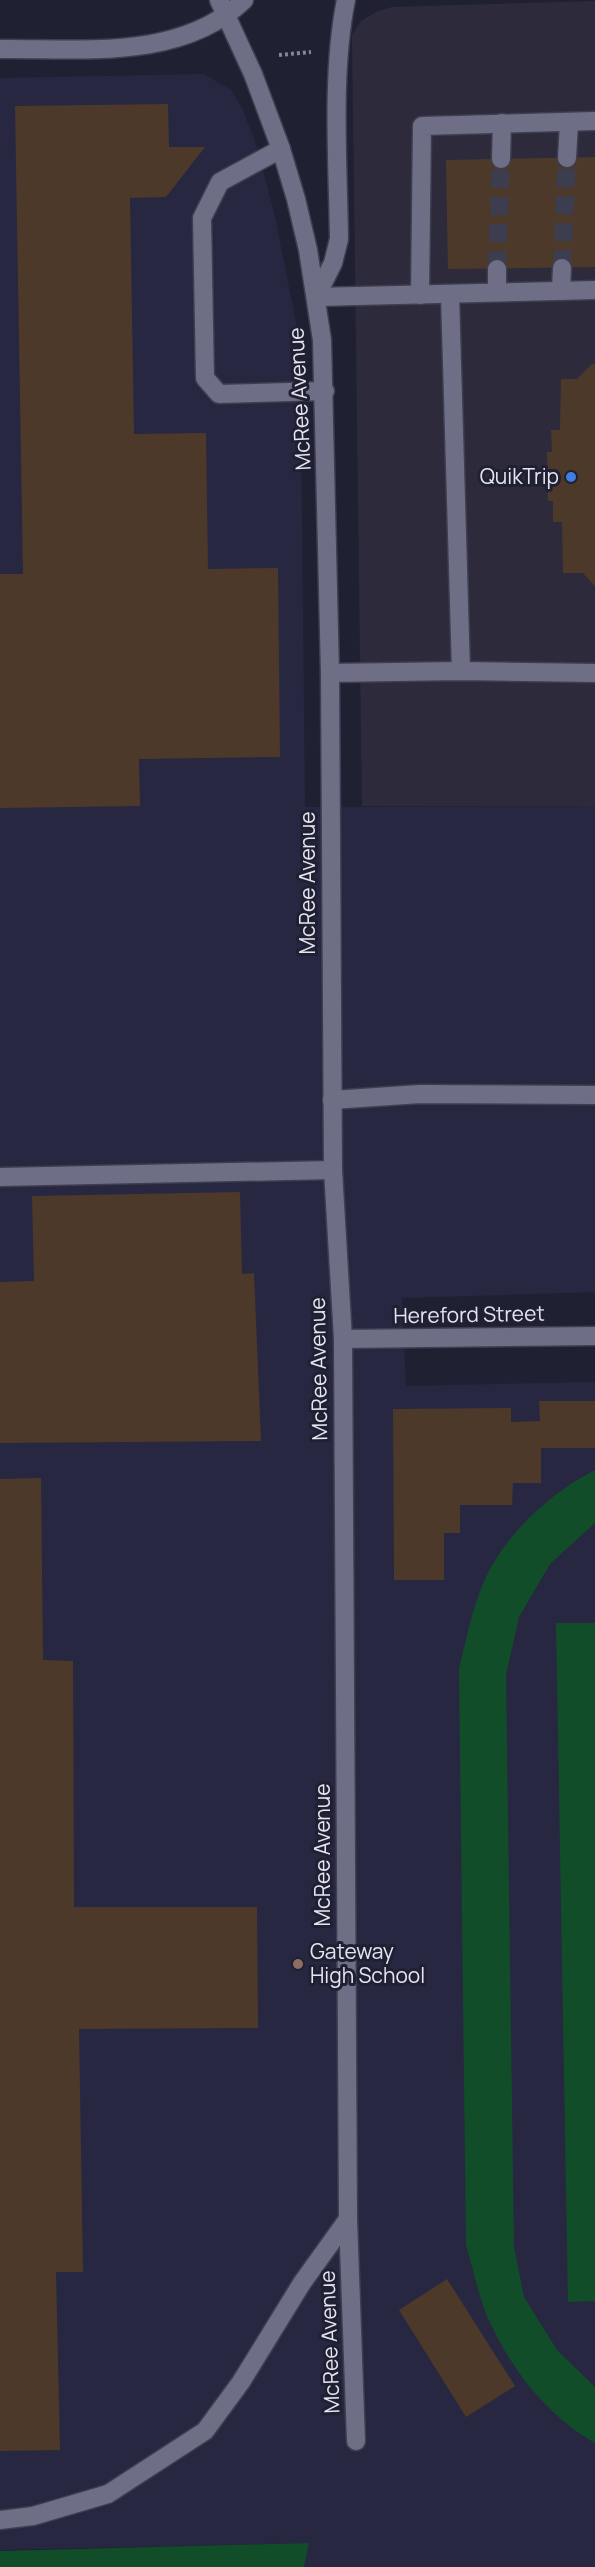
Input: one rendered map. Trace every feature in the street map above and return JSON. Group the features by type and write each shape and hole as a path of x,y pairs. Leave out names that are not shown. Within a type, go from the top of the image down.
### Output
{"street":[{"path":"0,49 128,47 164,42 199,31 223,8 244,0"},
{"name":"McRee Avenue","path":"316,297 329,272 339,238 338,66 339,33 346,0"},
{"name":"McRee Avenue","path":"223,8 253,74 282,149 296,199 316,297 322,340 325,391 330,673 333,1170 343,1339 348,2219 356,2441"},
{"path":"420,295 422,126 595,120"},
{"path":"567,158 569,122"},
{"path":"501,159 502,123"},
{"path":"282,149 220,182 202,218 205,378 219,394 325,391"},
{"path":"561,291 562,268"},
{"path":"497,269 497,292"},
{"path":"316,297 595,290"},
{"path":"450,295 461,671"},
{"path":"330,673 461,671 595,673"},
{"path":"332,1100 420,1094 595,1095"},
{"path":"0,1177 333,1170"},
{"name":"Hereford Street","path":"343,1339 595,1335"},
{"path":"0,2520 33,2516 108,2494 205,2431 241,2382 302,2283 348,2219"}],"path":[{"path":"279,55 312,52"}],"shaded area":[{"path":"595,1 595,806 362,806 352,35 361,21 376,12 392,7"},
{"name":"Gateway High School","path":"204,74 231,90 242,108 255,141 274,212 296,323 301,430 305,807 595,806 595,1292 402,1298 406,1386 595,1382 595,2567 304,2567 309,2543 0,2550 0,78"}],"green space":[{"path":"595,1470 595,1523 550,1564 519,1617 506,1675 514,2247 524,2297 557,2350 595,2387 595,2443 561,2419 518,2372 487,2316 466,2245 459,1669 477,1598 496,1559 515,1533 540,1508 567,1487"},
{"path":"556,1623 595,1623 595,2301 568,2302"},
{"path":"309,2543 304,2567 0,2567 0,2551"}],"building":[{"path":"168,104 169,147 205,147 166,197 130,198 134,434 206,433 208,569 278,568 280,757 139,759 140,806 0,808 0,574 23,574 15,106"},
{"path":"595,157 595,267 448,269 446,160"},
{"name":"QuikTrip","path":"593,363 595,366 595,586 583,573 563,573 562,522 553,522 553,501 548,501 547,452 552,452 551,430 560,430 561,379 577,379"},
{"path":"240,1192 242,1274 254,1273 261,1441 0,1443 0,1282 34,1281 32,1196"},
{"path":"539,1401 595,1401 595,1448 541,1448 541,1483 513,1483 512,1505 460,1505 460,1533 444,1533 444,1580 394,1580 393,1409 511,1408 511,1422 540,1421"},
{"path":"41,1478 43,1660 73,1661 74,1907 257,1907 258,2028 79,2029 83,2272 56,2272 60,2450 0,2451 0,1479"},
{"path":"447,2279 515,2386 466,2417 399,2310"}],"tunnel":[{"path":"562,268 567,158"},
{"path":"497,269 501,159"}],"place":[{"name":"QuikTrip","path":"571,477"},
{"name":"Gateway High School","path":"298,1964"}]}
